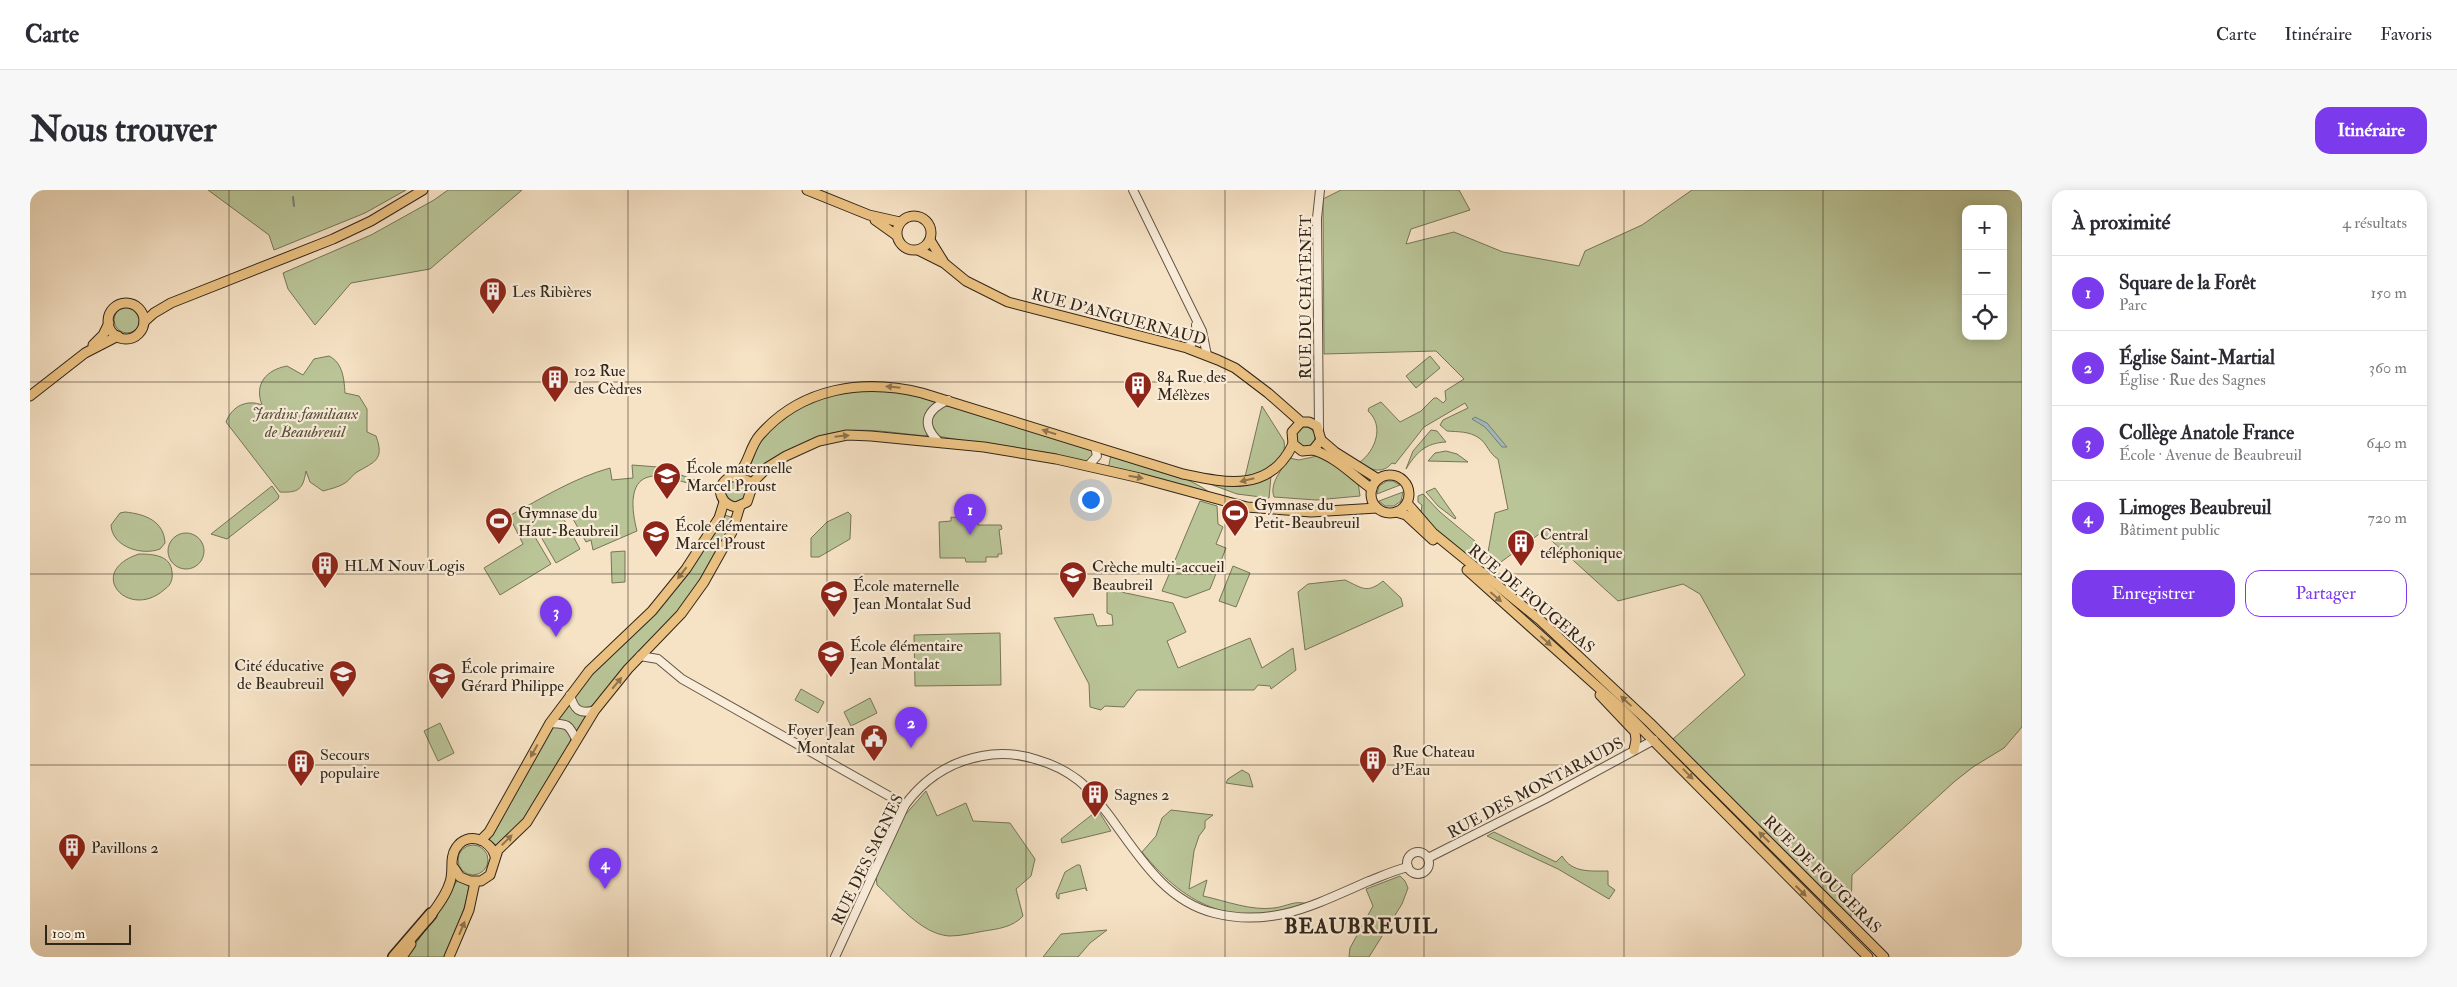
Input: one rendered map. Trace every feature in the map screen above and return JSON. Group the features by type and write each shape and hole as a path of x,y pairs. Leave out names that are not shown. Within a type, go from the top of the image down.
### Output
{"highway":[{"path":"394,957 431,914"}],"main road":[{"path":"144,322 154,313 171,303 333,239 371,221 423,190"},
{"name":"RUE D'ANGUERNAUD","path":"807,190 869,215 900,222 910,216 921,218 929,226 930,240 944,263"},
{"name":"RUE D'ANGUERNAUD","path":"869,215 896,235 905,248 918,250 944,263 966,280 1008,302 1187,348 1207,355 1235,368 1268,392 1281,406 1305,422 1319,428"},
{"path":"896,235 900,222"},
{"path":"918,250 925,247 930,240"},
{"path":"30,396 85,353 103,334 109,323 110,313 118,305 129,303 139,308 171,303"},
{"path":"109,323 112,331 118,336 128,339 135,336 142,330 144,322 139,308"},
{"path":"85,353 118,336"},
{"path":"736,476 740,472 749,451 761,434 785,413 807,400 829,391 869,385 897,386 948,400 1183,474 1230,483 1244,482 1270,472 1288,455 1293,444 1302,451 1313,450 1321,452 1345,466 1372,489"},
{"name":"RUE D'ANGUERNAUD","path":"1281,406 1292,432 1293,444"},
{"path":"1292,432 1305,422"},
{"path":"1319,428 1321,440 1335,452 1378,479"},
{"path":"750,485 761,473 786,456 826,439 861,435 938,441 994,448 1140,478 1247,507 1312,512 1377,508 1389,513 1396,512 1407,503 1409,489 1403,479 1391,475 1378,479 1372,489 1372,499 1377,508"},
{"path":"1313,450 1321,440"},
{"path":"736,476 744,478 750,485 750,499 740,506 731,506 724,502 720,492 723,483 729,478 736,476"},
{"path":"481,840 489,832 550,723 570,695 589,671 652,610 674,583 719,518 724,502"},
{"name":"RUE DE FOUGERAS","path":"1407,503 1433,533 1540,620 1881,954"},
{"path":"495,856 509,837 527,822 595,710 640,656 681,614 704,582 732,532 740,506"},
{"name":"RUE DE FOUGERAS","path":"1396,512 1406,515 1592,682 1658,737 1867,956 1881,954"},
{"path":"1592,682 1598,694 1635,732 1634,750"},
{"path":"469,839 481,840 490,845 495,856 495,863 490,875 475,882 460,877 454,868 452,858 458,846 469,839"},
{"path":"402,957 450,884 454,868"},
{"path":"449,957 470,910 475,882"}],"street":[{"path":"1133,190 1202,331 1207,355"},
{"name":"RUE DU CHÂTENET","path":"1319,428 1317,218 1320,190"},
{"path":"1187,348 1197,338 1194,316"},
{"path":"938,441 928,426 928,416 934,407 948,400"},
{"name":"RUE DU CHÂTENET","path":"1305,422 1319,404"},
{"path":"1088,466 1097,456 1095,447"},
{"path":"654,642 658,658 682,679 905,805"},
{"path":"640,656 658,658"},
{"path":"570,695 574,708 580,712 595,710"},
{"path":"550,723 564,723 571,728 576,739"},
{"name":"RUE DES MONTARAUDS","path":"1428,858 1545,799 1658,737"},
{"name":"RUE DES SAGNES","path":"835,957 905,805 920,786 942,770 966,759 995,753 1024,755 1052,764 1079,781 1098,800 1139,856 1168,889 1182,899 1212,913 1257,919 1294,912 1408,867"},
{"path":"1415,852 1423,852 1428,858 1428,867 1422,875 1412,874 1408,867 1410,858 1415,852"}],"green space":[{"path":"208,190 406,190 365,213 274,250 269,235"},
{"path":"448,190 522,190 430,269 351,283 315,325 288,289 283,273 371,235 434,200"},
{"path":"1341,190 1459,190 1470,210 1411,229 1406,244 1454,232 1503,252 1579,266 1585,251 1642,225 1692,190 2022,190 2022,727 2004,748 1973,767 1954,782 1852,875 1851,917 1673,739 1745,675 1700,594 1683,584 1618,601 1542,532 1490,570 1487,558 1495,513 1508,509 1498,459 1482,440 1471,434 1447,431 1440,425 1443,420 1468,408 1465,403 1424,427 1395,464 1392,463 1385,469 1376,470 1368,468 1360,462 1370,452 1376,438 1376,424 1368,411 1369,408 1381,402 1400,422 1421,411 1434,398 1443,403 1446,400 1445,391 1464,379 1436,351 1324,354 1323,199"},
{"path":"127,307 136,311 140,320 136,329 127,333 118,329 114,320 118,311"},
{"name":"Jardins familiaux de Beaubreuil","path":"329,356 340,367 345,393 359,396 367,409 367,432 376,436 379,450 378,455 373,463 355,473 345,483 337,487 323,491 310,482 306,471 299,489 292,492 280,492 226,422 232,412 241,405 256,403 262,405 260,397 261,384 273,371 287,366 303,375 314,359"},
{"path":"1430,356 1440,368 1416,388 1406,376"},
{"path":"888,389 940,402 931,409 927,416 927,436 865,430 832,433 797,446 755,474 747,467 761,438 781,420 807,404 836,393"},
{"path":"945,406 954,406 1089,448 1095,455 1086,462 937,436 932,426 932,418 936,412"},
{"path":"1262,406 1284,441 1284,449 1282,456 1273,466 1245,477"},
{"path":"1305,427 1312,430 1315,437 1312,444 1305,447 1298,444 1295,437 1298,430"},
{"path":"1431,430 1437,431 1446,442 1432,444 1422,450 1406,469 1413,451"},
{"path":"1446,451 1457,454 1468,462 1428,461 1435,453"},
{"path":"1111,455 1190,481 1213,495 1108,469"},
{"path":"1317,456 1333,464 1358,482 1360,496 1316,500 1274,497 1273,487 1289,458 1299,460"},
{"path":"632,465 658,467 695,480 691,484 670,478 647,477 640,482 634,496 633,505 637,531 593,550 591,540 586,542 568,510 561,514 580,549 556,563 536,528 535,537 551,564 500,595 484,568 523,544 509,516 571,483 610,468 612,480 633,478"},
{"path":"1271,476 1269,498 1237,494 1199,480 1221,485 1234,485"},
{"path":"736,481 744,484 747,492 744,500 736,503 728,500 725,492 728,484"},
{"path":"1387,481 1393,481 1400,485 1377,494 1379,486"},
{"name":"Jardins familiaux de Beaubreuil","path":"272,486 279,496 278,499 227,539 211,534"},
{"path":"1435,488 1455,519 1438,506 1426,492"},
{"path":"1403,492 1401,501 1394,506 1385,506 1379,501"},
{"path":"1423,494 1440,512 1476,542 1476,564 1433,528 1421,512 1422,505 1418,502 1418,496"},
{"path":"976,499 980,503 982,513 977,513 978,525 1001,525 1002,529 999,530 1002,554 998,554 998,557 986,557 986,562 966,562 965,558 940,558 939,522 951,521 951,517 961,518 961,507"},
{"path":"1200,501 1217,506 1218,524 1223,527 1216,544 1226,548 1210,589 1186,598 1162,591"},
{"path":"125,512 146,517 157,524 164,535 165,543 160,549 153,551 137,550 129,548 117,539 111,525 120,513"},
{"path":"848,512 851,515 850,539 819,557 811,557 811,538 827,522"},
{"path":"725,515 734,518 733,522 701,580 683,607 591,709 579,709 574,697 577,692"},
{"path":"186,533 193,534 199,538 203,544 203,558 199,564 193,568 186,569 179,568 173,564 169,558 168,551 169,544 173,538 179,534"},
{"path":"625,551 625,582 612,583 611,552"},
{"path":"139,554 150,554 165,559 171,566 172,579 165,589 151,598 138,600 126,597 118,591 114,582 115,572 123,562"},
{"path":"1233,566 1250,573 1236,607 1219,601"},
{"path":"1345,580 1368,589 1383,581 1401,598 1403,606 1305,650 1298,592 1308,584"},
{"path":"1107,589 1173,603 1186,632 1167,641 1178,668 1250,638 1262,668 1293,648 1296,670 1271,689 1270,686 1258,685 1254,690 1137,690 1124,707 1105,706 1101,710 1090,707 1089,684 1054,618 1093,614 1097,626 1113,625 1112,615 1107,613"},
{"path":"1000,633 1001,685 915,686 914,635"},
{"path":"801,689 824,702 818,713 795,700"},
{"path":"870,698 877,713 851,726 844,712"},
{"path":"570,701 574,712 589,715 576,733 572,727 562,721 555,720"},
{"path":"440,723 454,753 438,761 424,731"},
{"path":"558,726 567,728 571,737 570,743 522,823 496,845 488,839 552,728"},
{"path":"1242,770 1249,774 1253,787 1226,783 1228,779"},
{"path":"926,791 937,816 966,803 973,821 1010,823 1035,859 1031,876 1016,889 1023,916 1019,920 1005,927 958,936 939,934 919,924 877,885 876,875 905,815"},
{"path":"1098,810 1111,831 1062,843 1061,839"},
{"path":"1171,810 1213,815 1205,821 1205,828 1199,836 1194,851 1189,889 1207,880 1203,896 1238,905 1265,909 1295,903 1309,904 1283,911 1259,914 1236,913 1216,909 1196,900 1178,888 1142,852 1156,836 1162,818"},
{"path":"1494,832 1556,862 1562,856 1571,866 1582,870 1608,871 1608,885 1615,890 1609,899 1558,869 1487,836"},
{"path":"473,845 484,849 488,860 484,871 473,875 462,871 458,860 462,849"},
{"path":"1080,865 1087,891 1085,888 1059,894 1059,899 1057,898 1056,894 1065,872"},
{"path":"1400,876 1408,888 1402,904 1369,957 1349,957 1350,948 1373,906 1366,889"},
{"path":"459,881 469,886 460,922 445,957 406,957 446,901 456,882"},
{"path":"1107,930 1090,943 1078,957 1043,957 1061,934"}],"water":[{"path":"1475,417 1487,423 1507,447 1502,447 1485,427 1472,419"}],"waterway":[{"path":"293,197 294,206"}],"place":[{"name":"Les Ribières","path":"493,315"},
{"name":"102 Rue des Cèdres","path":"555,403"},
{"name":"84 Rue des Mélèzes","path":"1138,409"},
{"name":"École maternelle Marcel Proust","path":"667,500"},
{"name":"Square de la Forêt","path":"970,535"},
{"name":"Gymnase du Petit-Beaubreuil","path":"1235,537"},
{"name":"Gymnase du Haut-Beaubreil","path":"499,545"},
{"name":"École élémentaire Marcel Proust","path":"656,558"},
{"name":"Central téléphonique","path":"1521,567"},
{"name":"HLM Nouv Logis","path":"325,589"},
{"name":"Crèche multi-accueil Beaubreil","path":"1073,599"},
{"name":"École maternelle Jean Montalat Sud","path":"834,618"},
{"name":"Collège Anatole France","path":"556,637"},
{"name":"École élémentaire Jean Montalat","path":"831,678"},
{"name":"Cité éducative de Beaubreuil","path":"343,698"},
{"name":"École primaire Gérard Philippe","path":"442,700"},
{"name":"Église Saint-Martial","path":"911,748"},
{"name":"Foyer Jean Montalat","path":"874,762"},
{"name":"Rue Chateau d'Eau","path":"1373,784"},
{"name":"Secours populaire","path":"301,787"},
{"name":"Sagnes 2","path":"1095,818"},
{"name":"Pavillons 2","path":"72,871"},
{"name":"Limoges Beaubreuil","path":"605,889"}],"district":[{"name":"BEAUBREUIL","path":"1361,926"}]}
